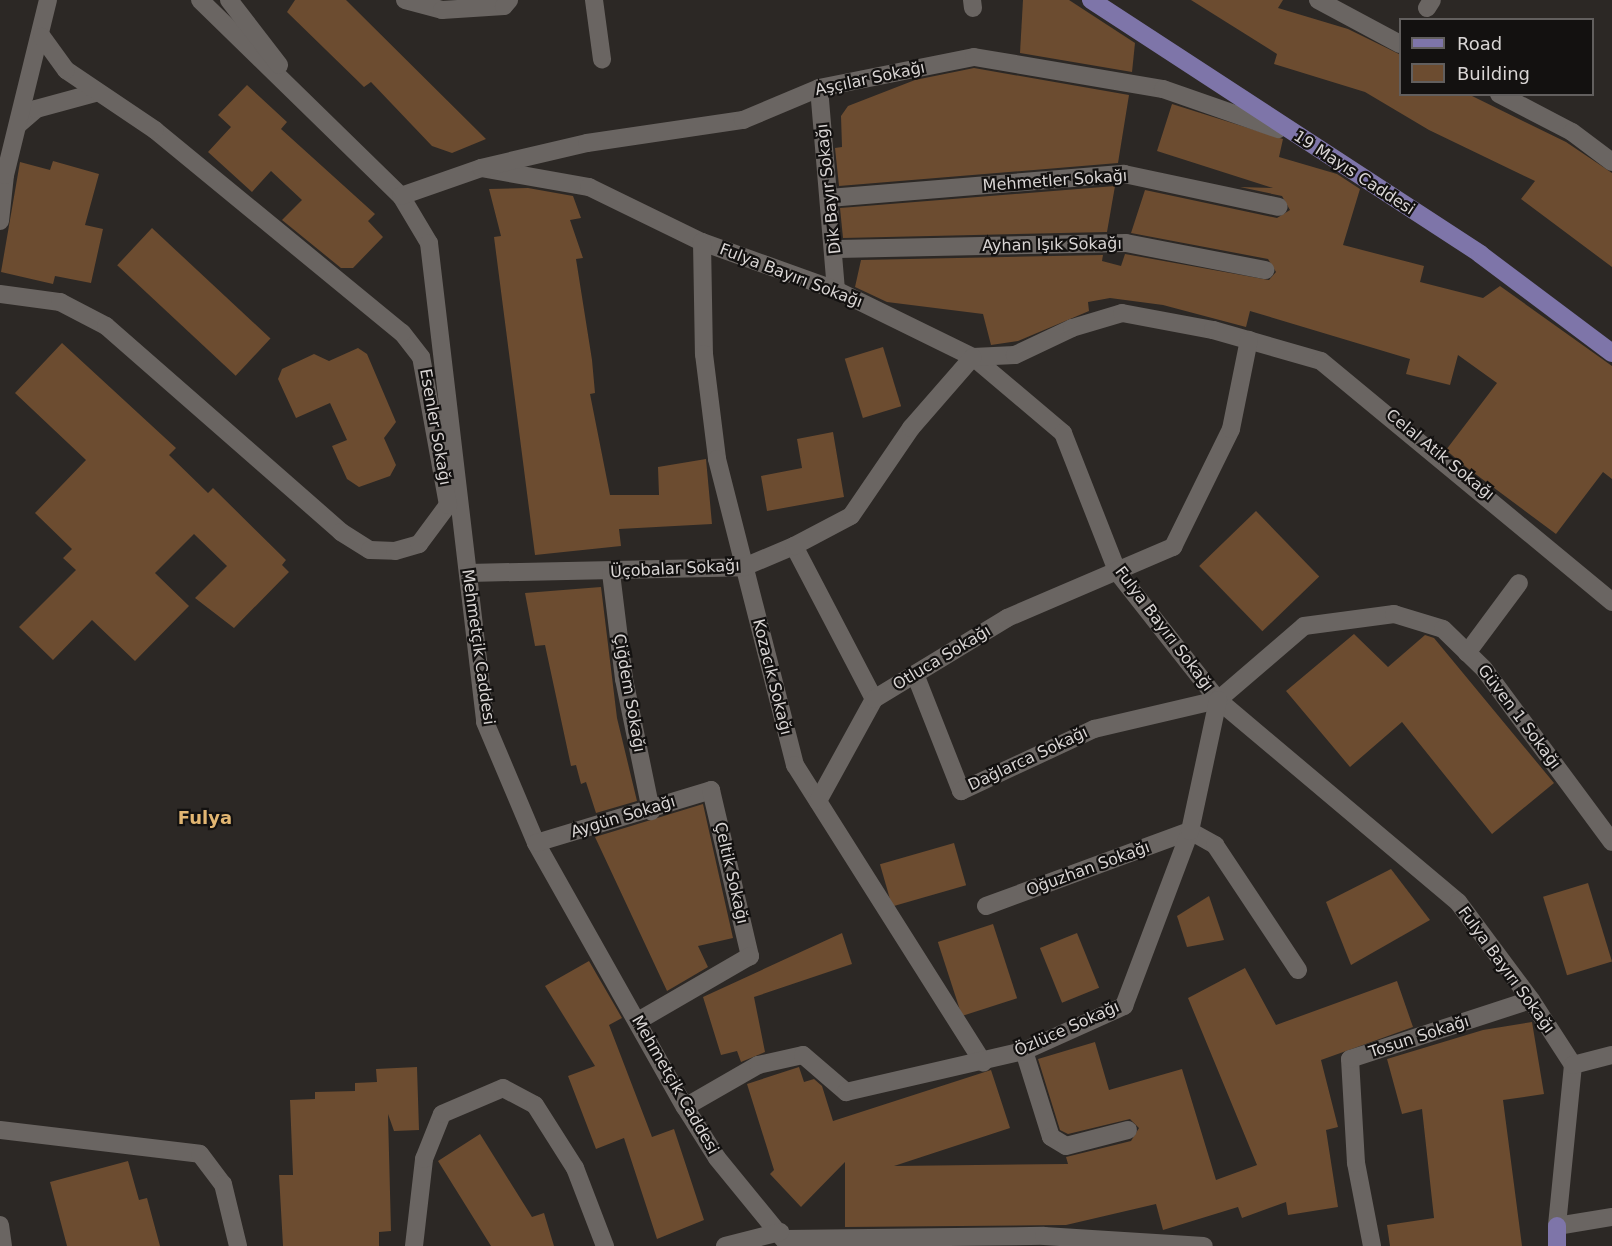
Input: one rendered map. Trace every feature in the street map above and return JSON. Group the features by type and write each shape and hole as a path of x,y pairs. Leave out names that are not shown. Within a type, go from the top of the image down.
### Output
{"main road":[{"name":"19 Mayıs Caddesi","path":"1091,0 1480,254 1612,353"},
{"path":"1557,1226 1557,1246"}],"street":[{"path":"0,221 2,177 42,37 48,0"},
{"name":"Mehmetçik Caddesi","path":"200,0 401,196 429,243 445,348 485,722 536,843 685,1107 717,1158 785,1239"},
{"name":"Mehmetçik Caddesi","path":"230,0 319,116"},
{"path":"405,0 442,10 504,6 509,0"},
{"path":"594,0 602,59"},
{"path":"1318,0 1399,43"},
{"name":"Esenler Sokağı","path":"0,294 60,302 106,326 341,532 370,550 395,551 419,544 448,505 422,357 402,333 155,130 95,93 66,70 42,37"},
{"name":"Aşçılar Sokağı","path":"401,196 481,168 587,143 743,120 819,88 975,57 1163,89 1249,116 1305,141"},
{"name":"Dik Bayır Sokağı","path":"819,88 829,198 837,249 837,290"},
{"path":"19,124 36,110 95,93"},
{"path":"1503,96 1572,132 1612,162"},
{"name":"Fulya Bayırı Sokağı","path":"481,168 589,187 702,242 837,290 973,357 1063,433 1118,573 1218,700 1458,902 1531,1000 1573,1065"},
{"name":"Mehmetler Sokağı","path":"829,198 1124,174 1279,207"},
{"name":"Kozacık Sokağı","path":"702,242 711,413 744,567 795,765 983,1062"},
{"name":"Ayhan Işık Sokağı","path":"837,249 1126,243 1265,270"},
{"name":"Celal Atik Sokağı","path":"973,357 1016,355 1072,328 1122,313 1249,340 1322,361 1612,602"},
{"path":"1118,573 1173,547 1231,429 1249,340"},
{"path":"422,357 445,348"},
{"name":"Üçobalar Sokağı","path":"468,573 610,573 744,567 794,546 851,516 911,428 973,357"},
{"path":"794,546 874,699"},
{"name":"Çiğdem Sokağı","path":"610,573 624,679 651,811"},
{"name":"Otluca Sokağı","path":"818,801 874,699 1007,618 1118,573"},
{"path":"1467,653 1519,583"},
{"name":"Güven 1 Sokağı","path":"1218,700 1305,627 1394,614 1443,629 1467,653 1610,836"},
{"name":"Dağlarca Sokağı","path":"915,674 961,791 1094,729 1218,700"},
{"name":"Özlüce Sokağı","path":"685,1107 758,1065 803,1055 846,1092 1024,1051 1124,1006 1190,831 1218,700"},
{"name":"Aygün Sokağı","path":"536,843 651,811 711,790"},
{"name":"Çeltik Sokağı","path":"638,1021 750,956 711,790"},
{"path":"1190,831 1215,845 1298,970"},
{"name":"Oğuzhan Sokağı","path":"986,906 1190,831"},
{"name":"Tosun Sokağı","path":"1372,1246 1356,1163 1350,1059 1531,1000"},
{"path":"1024,1051 1051,1137 1066,1146 1128,1130"},
{"path":"1612,1055 1573,1065 1557,1226 1612,1217"},
{"path":"414,1246 424,1159 442,1114 502,1088 535,1105 575,1168 605,1246"},
{"path":"0,1130 200,1154 223,1184 238,1246"},
{"path":"0,1225 3,1246"},
{"path":"725,1246 785,1239 1044,1236 1204,1246"}],"building":[{"path":"295,0 346,0 486,139 452,153 432,146 371,82 364,87 287,12"},
{"path":"1023,0 1069,0 1135,43 1132,72 1020,53"},
{"path":"1191,0 1283,0 1278,8 1348,29 1399,54 1399,96 1472,96 1566,142 1612,173 1612,267 1521,199 1535,181 1429,130 1365,92 1274,64 1277,54"},
{"path":"974,68 1129,95 1118,163 839,186 835,148 842,147 841,116 848,106 915,80"},
{"path":"247,85 287,122 281,129 375,214 368,221 383,237 353,268 341,268 282,220 302,200 271,171 252,192 208,152 231,127 218,115"},
{"path":"1172,104 1283,139 1279,157 1337,174 1360,189 1343,245 1424,266 1420,282 1483,298 1500,286 1612,366 1612,479 1603,472 1556,534 1466,467 1446,450 1497,383 1458,355 1450,385 1406,374 1410,359 1250,311 1246,327 1163,305 1110,298 1088,302 1089,311 1018,341 991,345 983,314 887,302 855,287 861,260 1103,255 1102,261 1121,266 1125,254 1269,280 1276,272 1268,259 1131,233 1145,190 1277,218 1290,210 1282,196 1240,187 1273,188 1157,151"},
{"path":"53,161 99,174 85,225 103,229 91,283 55,276 53,284 1,272 20,162 50,170"},
{"path":"1115,186 1107,232 843,238 840,208"},
{"path":"528,188 573,196 581,218 570,220 583,258 576,259 592,360 595,393 590,394 610,495 659,495 658,467 706,459 712,524 619,529 621,546 535,555 494,237 501,236 489,189"},
{"path":"152,228 270,338 236,376 117,265"},
{"path":"62,343 176,448 169,455 208,493 213,488 286,560 282,565 289,572 234,628 195,598 227,566 194,534 155,573 189,606 135,661 92,620 53,660 19,627 76,570 63,558 72,549 35,513 86,460 15,393"},
{"path":"883,347 901,406 863,418 845,359"},
{"path":"358,348 367,354 396,422 384,438 396,465 390,476 359,487 347,479 332,446 347,440 330,403 296,418 278,379 282,369 314,354 329,361"},
{"path":"833,432 844,497 767,511 761,476 802,468 797,439"},
{"path":"1256,511 1319,576 1262,631 1199,566"},
{"path":"601,587 617,718 637,801 596,813 586,782 581,784 576,765 571,766 545,645 535,646 525,593"},
{"path":"1354,634 1388,667 1425,635 1434,638 1554,783 1492,834 1402,722 1350,767 1286,691"},
{"path":"703,804 733,938 698,946 708,967 667,991 595,837"},
{"path":"954,843 966,885 892,907 880,864"},
{"path":"1391,869 1430,920 1351,965 1326,902"},
{"path":"1588,883 1612,961 1567,975 1543,897"},
{"path":"1209,896 1224,940 1187,947 1177,916"},
{"path":"993,924 1017,998 962,1016 938,942"},
{"path":"842,933 852,964 754,997 765,1052 741,1062 737,1051 721,1055 703,997"},
{"path":"1077,933 1099,988 1062,1003 1040,948"},
{"path":"589,961 622,1018 609,1025 652,1137 674,1129 704,1220 657,1239 624,1138 596,1149 568,1076 595,1066 545,986"},
{"path":"1245,968 1276,1025 1397,981 1413,1027 1321,1060 1338,1127 1326,1130 1338,1207 1288,1215 1286,1202 1242,1218 1238,1207 1163,1230 1156,1204 1066,1225 845,1227 845,1162 801,1207 770,1174 774,1170 747,1084 799,1067 804,1082 814,1079 822,1086 833,1121 991,1070 1010,1128 894,1166 1068,1164 1066,1157 1131,1141 1139,1128 1130,1119 1068,1134 1060,1130 1038,1059 1095,1042 1109,1090 1182,1069 1216,1180 1257,1165 1188,998"},
{"path":"1532,1022 1544,1094 1503,1100 1522,1246 1390,1246 1387,1225 1434,1218 1422,1109 1402,1114 1387,1059 1483,1030"},
{"path":"417,1067 419,1130 394,1131 388,1114 391,1231 379,1232 379,1246 283,1246 279,1175 293,1175 290,1100 315,1099 315,1092 355,1091 355,1083 377,1082 376,1069"},
{"path":"480,1134 532,1217 544,1213 554,1246 491,1246 438,1161"},
{"path":"128,1161 139,1200 147,1198 160,1246 67,1246 50,1182"}],"district":[{"name":"Fulya","path":"205,818"}]}
